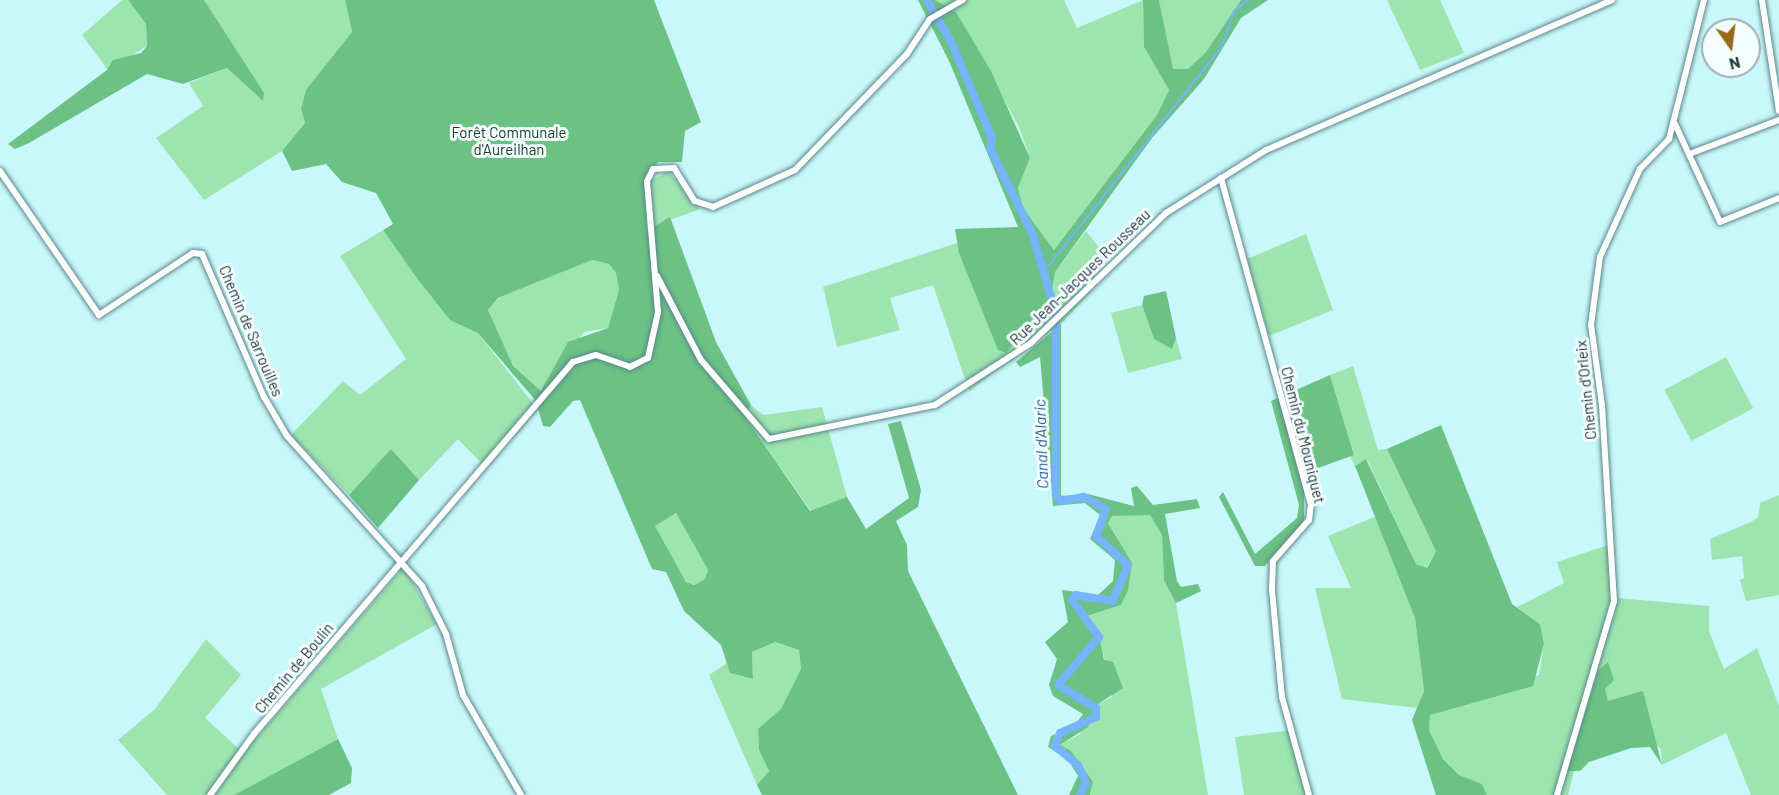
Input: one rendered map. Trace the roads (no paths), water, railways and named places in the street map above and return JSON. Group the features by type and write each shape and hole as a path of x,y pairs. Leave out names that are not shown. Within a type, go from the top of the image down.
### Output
{"street":[{"path":"657,276 647,181 653,169 674,168 695,201 713,207 795,170 907,54 930,19 963,0"},
{"name":"Rue Jean-Jacques Rousseau","path":"657,276 702,360 759,431 779,441 935,405 1010,361 1053,323 1166,213 1266,150 1380,97 1612,0"},
{"name":"Chemin d'Orleix","path":"1557,795 1613,609 1602,405 1591,325 1600,257 1640,168 1669,139 1675,124 1704,0"},
{"path":"1762,0 1779,111"},
{"path":"1692,153 1779,120"},
{"path":"1675,124 1692,153 1720,222 1779,198"},
{"name":"Chemin de Sarrouilles","path":"0,171 99,315 193,253 202,254 264,397 287,435 401,561"},
{"name":"Chemin du Mouniquet","path":"1221,178 1311,504 1309,520 1273,561 1272,590 1282,697 1309,795"},
{"name":"Chemin de Boulin","path":"210,795 254,734 573,362 596,355 625,366 644,363 656,342 657,276"},
{"path":"401,561 434,608 463,695 521,795"}],"waterway":[{"name":"Canal d'Alaric","path":"927,0 952,44 992,138 990,148 1032,233 1056,314 1056,495 1061,501 1084,497 1106,509 1096,536 1128,565 1113,601 1076,595 1072,600 1099,637 1058,685 1096,708 1096,717 1060,733 1055,746 1078,765 1086,783 1080,795"},
{"path":"1043,273 1222,46 1234,11 1248,0"}],"park label":[{"name":"Forêt Communale d'Aureilhan","path":"509,140"}]}
